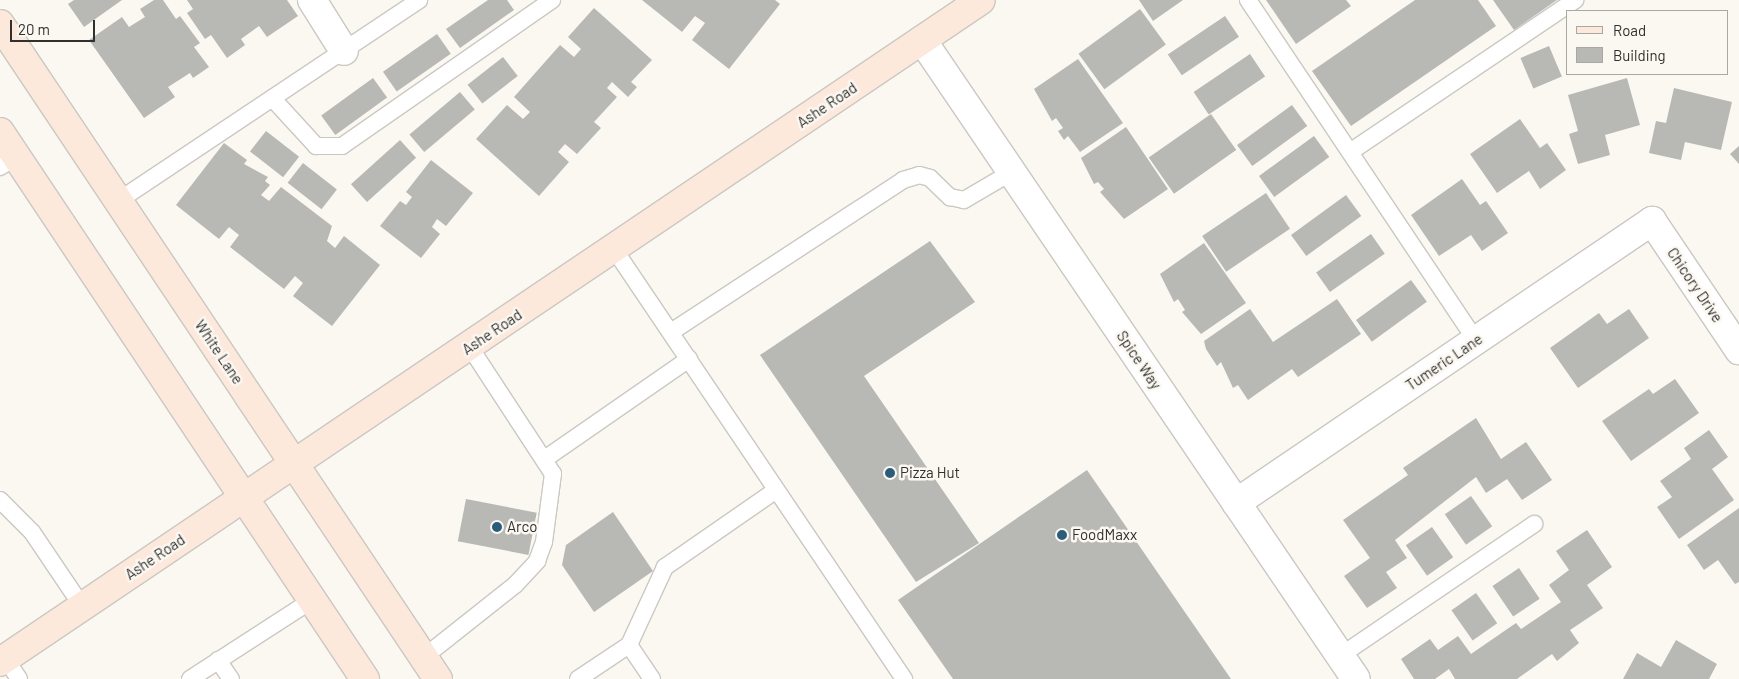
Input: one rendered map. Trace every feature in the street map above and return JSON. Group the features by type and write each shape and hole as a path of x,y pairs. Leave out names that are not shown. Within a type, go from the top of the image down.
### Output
{"main road":[{"name":"Ashe Road","path":"8,666 82,606 295,465 981,0"},
{"name":"White Lane","path":"0,24 431,668"},
{"path":"0,132 8,162 244,497 365,679"}],"street":[{"path":"312,0 344,51"},
{"name":"Spice Way","path":"922,40 1356,679"},
{"name":"Tumeric Lane","path":"1236,503 1652,221"},
{"name":"Chicory Drive","path":"1652,221 1739,350"}],"lane":[{"path":"118,201 419,0"},
{"path":"273,99 316,146 342,146 552,0"},
{"path":"1248,0 1476,340"},
{"path":"1350,152 1575,0"},
{"path":"671,332 903,180 918,175 930,178 950,198 964,200 1012,172"},
{"path":"614,249 904,679"},
{"path":"431,668 537,561 553,474 546,458 470,347"},
{"path":"546,458 689,359"},
{"path":"578,679 630,644 665,567 776,490"},
{"path":"0,501 32,532 82,606"},
{"path":"1340,656 1534,524"},
{"path":"190,679 312,600"},
{"path":"630,644 652,679"},
{"path":"218,660 231,679"}],"building":[{"path":"74,0 122,0 84,27 68,4"},
{"path":"154,0 163,0 176,19 180,16 200,43 194,47 209,67 193,78 190,73 168,87 175,97 144,118 89,40 122,17 129,27 145,17 140,9"},
{"path":"187,0 287,0 298,16 267,37 259,26 241,39 245,45 227,58 211,35 205,39 187,13 193,9"},
{"path":"488,0 507,0 514,10 460,48 446,29"},
{"path":"642,0 775,0 780,4 729,69 692,40 705,23 695,16 682,32"},
{"path":"1139,0 1183,0 1153,21"},
{"path":"1266,0 1346,0 1351,6 1296,44"},
{"path":"1415,0 1478,0 1496,26 1351,126 1312,71"},
{"path":"1493,0 1557,0 1514,30"},
{"path":"594,8 652,60 631,82 637,87 628,97 612,82 607,88 617,97 594,122 601,128 577,154 565,144 558,152 569,162 539,196 476,139 507,105 523,119 530,112 514,97 560,45 574,57 581,49 568,37"},
{"path":"1140,9 1166,45 1104,89 1079,54"},
{"path":"1225,16 1239,37 1182,75 1168,55"},
{"path":"437,34 451,54 397,92 383,72"},
{"path":"1549,46 1562,76 1533,88 1520,58"},
{"path":"1250,54 1265,76 1209,114 1194,92"},
{"path":"503,57 518,76 482,104 468,85"},
{"path":"1078,59 1123,123 1080,152 1068,136 1064,140 1058,131 1063,128 1056,118 1052,121 1034,89"},
{"path":"373,78 387,97 335,135 321,116"},
{"path":"1627,78 1640,125 1605,135 1610,155 1578,164 1569,134 1578,131 1568,95"},
{"path":"1674,88 1732,102 1721,150 1685,142 1681,160 1649,153 1656,121 1666,123"},
{"path":"460,92 475,110 424,152 409,134"},
{"path":"1292,105 1307,126 1252,166 1237,145"},
{"path":"1211,114 1236,150 1174,194 1149,158"},
{"path":"1520,119 1540,148 1547,143 1566,170 1540,189 1529,171 1497,193 1470,154"},
{"path":"1126,127 1168,189 1124,219 1100,192 1104,189 1098,182 1094,184 1081,158"},
{"path":"266,131 299,157 283,177 250,151"},
{"path":"1314,136 1329,157 1274,197 1259,176"},
{"path":"400,140 416,158 367,202 351,184"},
{"path":"224,143 247,160 244,164 268,177 265,181 270,185 261,195 269,201 281,187 332,226 327,241 335,248 344,236 380,265 332,326 293,296 303,283 295,276 284,289 230,247 239,235 229,227 219,239 176,205"},
{"path":"1739,146 1739,164 1730,154"},
{"path":"431,160 473,193 446,226 437,219 432,227 440,234 421,258 380,226 400,201 406,205 412,197 406,192"},
{"path":"303,163 337,189 321,209 288,183"},
{"path":"1462,179 1480,205 1486,201 1508,233 1482,251 1471,235 1439,256 1411,215"},
{"path":"1266,193 1290,229 1226,272 1202,236"},
{"path":"1346,195 1361,216 1306,256 1291,235"},
{"path":"1371,234 1385,254 1330,292 1316,272"},
{"path":"930,241 975,302 864,376 979,543 916,582 760,355"},
{"path":"1204,243 1246,303 1201,334 1182,312 1185,310 1178,299 1174,302 1160,274"},
{"path":"1411,280 1427,302 1372,342 1356,320"},
{"path":"1337,299 1361,334 1298,377 1292,369 1248,400 1238,385 1233,388 1221,362 1217,366 1206,349 1204,341 1250,309 1273,342"},
{"path":"1629,309 1649,338 1578,388 1550,348 1599,313 1607,324"},
{"path":"1675,379 1699,413 1631,461 1602,421 1649,389 1653,394"},
{"path":"1476,418 1501,459 1526,442 1552,480 1522,500 1507,479 1486,493 1476,477 1395,540 1407,558 1386,572 1397,588 1367,608 1344,576 1370,558 1343,520 1408,475 1403,468"},
{"path":"1709,430 1728,457 1712,469 1734,500 1679,539 1657,507 1672,497 1660,481 1691,459 1684,448"},
{"name":"FoodMaxx","path":"1087,470 1231,679 953,679 898,600"},
{"path":"1471,496 1492,526 1466,545 1445,514"},
{"name":"Arco","path":"466,499 537,513 528,555 458,541"},
{"path":"1739,508 1739,582 1735,584 1718,560 1704,570 1687,545"},
{"path":"613,512 653,571 594,612 562,565 566,545"},
{"path":"1432,527 1453,557 1427,576 1406,545"},
{"path":"1587,530 1612,567 1587,585 1603,608 1570,630 1579,643 1557,661 1552,654 1517,679 1455,679 1449,669 1435,679 1414,679 1401,659 1430,639 1438,650 1458,636 1471,654 1516,623 1521,629 1561,602 1549,585 1569,570 1556,551"},
{"path":"1519,568 1540,599 1513,617 1492,586"},
{"path":"1476,593 1497,623 1473,641 1451,610"},
{"path":"1676,640 1717,664 1709,679 1623,679 1637,653 1661,667"}],"place":[{"name":"Pizza Hut","path":"890,473"},
{"name":"Arco","path":"497,527"},
{"name":"FoodMaxx","path":"1062,535"}]}
